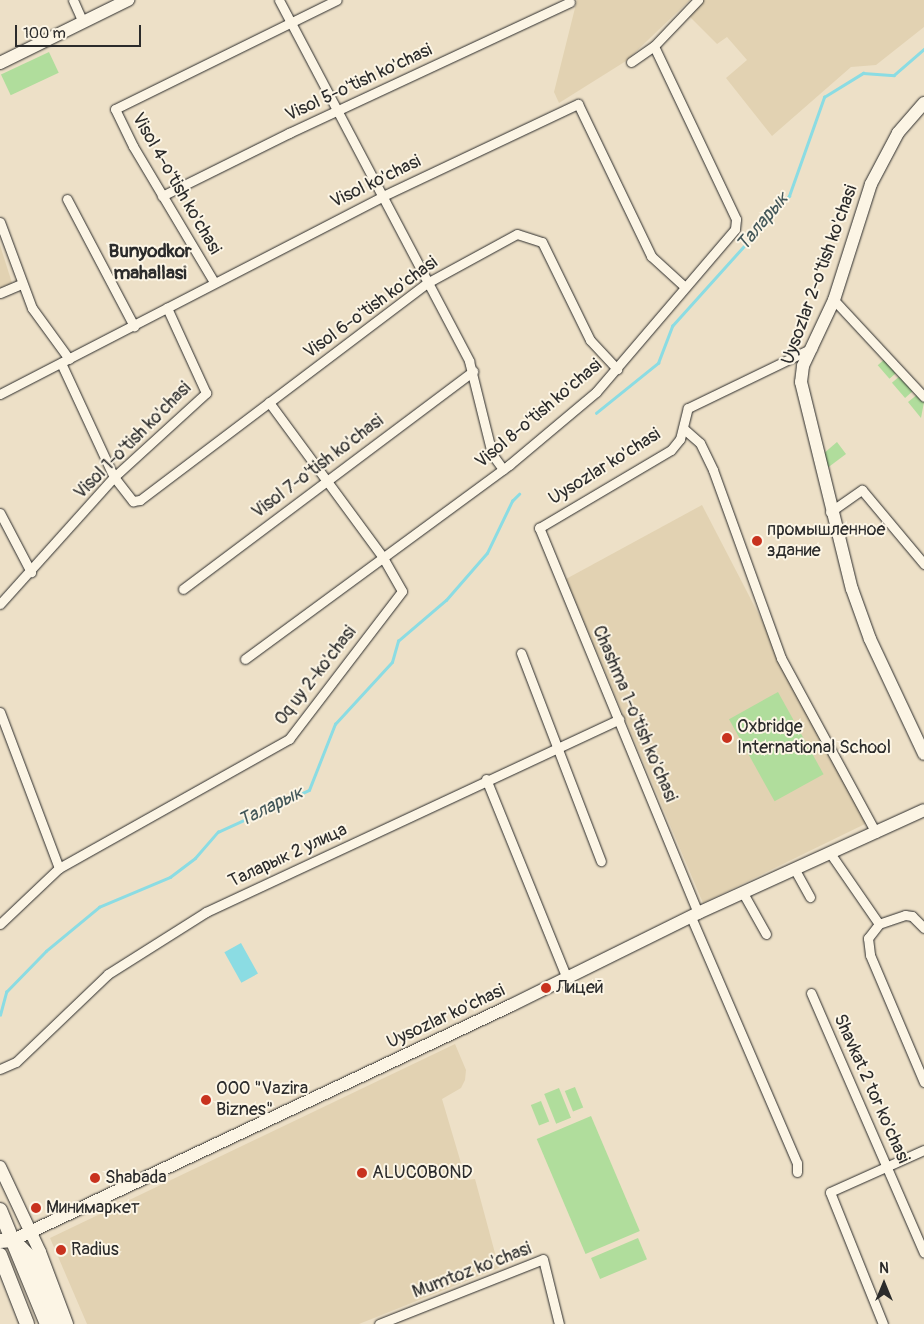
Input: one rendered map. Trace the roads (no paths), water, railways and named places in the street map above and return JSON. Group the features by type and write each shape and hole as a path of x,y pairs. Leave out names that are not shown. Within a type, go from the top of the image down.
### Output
{"main road":[{"path":"0,1210 6,1240 47,1324"},
{"path":"6,1240 2,1259 4,1280 28,1324"},
{"path":"6,1240 35,1262 58,1324"}],"street":[{"path":"73,0 83,22"},
{"path":"0,63 128,0"},
{"path":"278,0 472,371 492,454 503,469"},
{"name":"Visol 4-o'tish ko'chasi","path":"214,282 162,196 115,109 337,0"},
{"path":"631,62 654,46 698,0"},
{"name":"Visol 5-o'tish ko'chasi","path":"162,196 335,112 570,2"},
{"name":"Visol 8-o'tish ko'chasi","path":"245,659 382,556 503,469 596,392 735,229 736,219 654,46"},
{"name":"Uysozlar 2-o'tish ko'chasi","path":"924,103 898,133 884,156 860,213 834,300 812,347 802,374 802,389 830,512 859,611 924,754"},
{"name":"Visol ko'chasi","path":"0,394 382,197 578,104 651,256 685,287"},
{"path":"66,199 134,326"},
{"path":"0,222 21,284 32,308 65,361 114,477"},
{"name":"Visol 6-o'tish ko'chasi","path":"114,477 133,501 140,500 427,283 517,234 539,240 590,340 617,369"},
{"path":"0,293 21,284"},
{"path":"834,300 924,397"},
{"name":"Visol 1-o'tish ko'chasi","path":"0,604 31,572 114,477 206,393 167,308"},
{"name":"Uysozlar ko'chasi","path":"539,528 671,450 684,429 688,408 812,347"},
{"name":"Visol 7-o'tish ko'chasi","path":"183,589 472,371"},
{"name":"Oq uy 2-ko'chasi","path":"0,924 59,868 288,739 402,591 382,556 269,402"},
{"name":"Uysozlar ko'chasi","path":"684,429 700,443 713,470 781,658 876,832"},
{"path":"830,512 862,490 924,564"},
{"path":"0,513 31,572"},
{"name":"Chashma 1-o'tish ko'chasi","path":"539,528 619,719 695,915 797,1163 797,1172"},
{"path":"521,653 555,746 601,860"},
{"path":"0,712 59,868"},
{"name":"Таларык 2 улица","path":"0,1069 16,1062 108,974 206,912 555,746 619,719"},
{"path":"486,779 567,978"},
{"name":"Uysozlar ko'chasi","path":"6,1240 30,1232 567,978 695,915 924,810"},
{"path":"830,853 879,924"},
{"path":"795,870 810,897"},
{"path":"743,893 766,934"},
{"path":"922,925 905,916 879,924 870,932 868,949 924,1082"},
{"name":"Shavkat 2 tor ko'chasi","path":"811,993 924,1253"},
{"path":"883,1324 830,1192 924,1150"},
{"path":"0,1167 30,1232 67,1324"},
{"name":"Mumtoz ko'chasi","path":"380,1324 543,1259 559,1324"}],"water":[{"path":"241,943 258,974 241,983 224,952"}],"waterway":[{"name":"Таларык","path":"596,413 658,363 672,326 789,196 824,97 863,73 894,75 924,49"},
{"name":"Таларык","path":"0,1015 6,992 46,951 99,907 170,877 195,858 218,832 309,790 335,724 392,662 398,641 446,600 487,553 512,501 519,494"}],"place":[{"name":"промышленное здание","path":"757,541"},
{"name":"Oxbridge International School","path":"727,738"},
{"name":"Лицей","path":"546,988"},
{"name":"OOO \"Vazira Biznes\"","path":"206,1100"},
{"name":"ALUCOBOND","path":"362,1173"},
{"name":"Shabada","path":"95,1178"},
{"name":"Минимаркет","path":"36,1208"},
{"name":"Radius","path":"61,1250"}],"district":[{"name":"Bunyodkor mahallasi","path":"150,263"}]}
